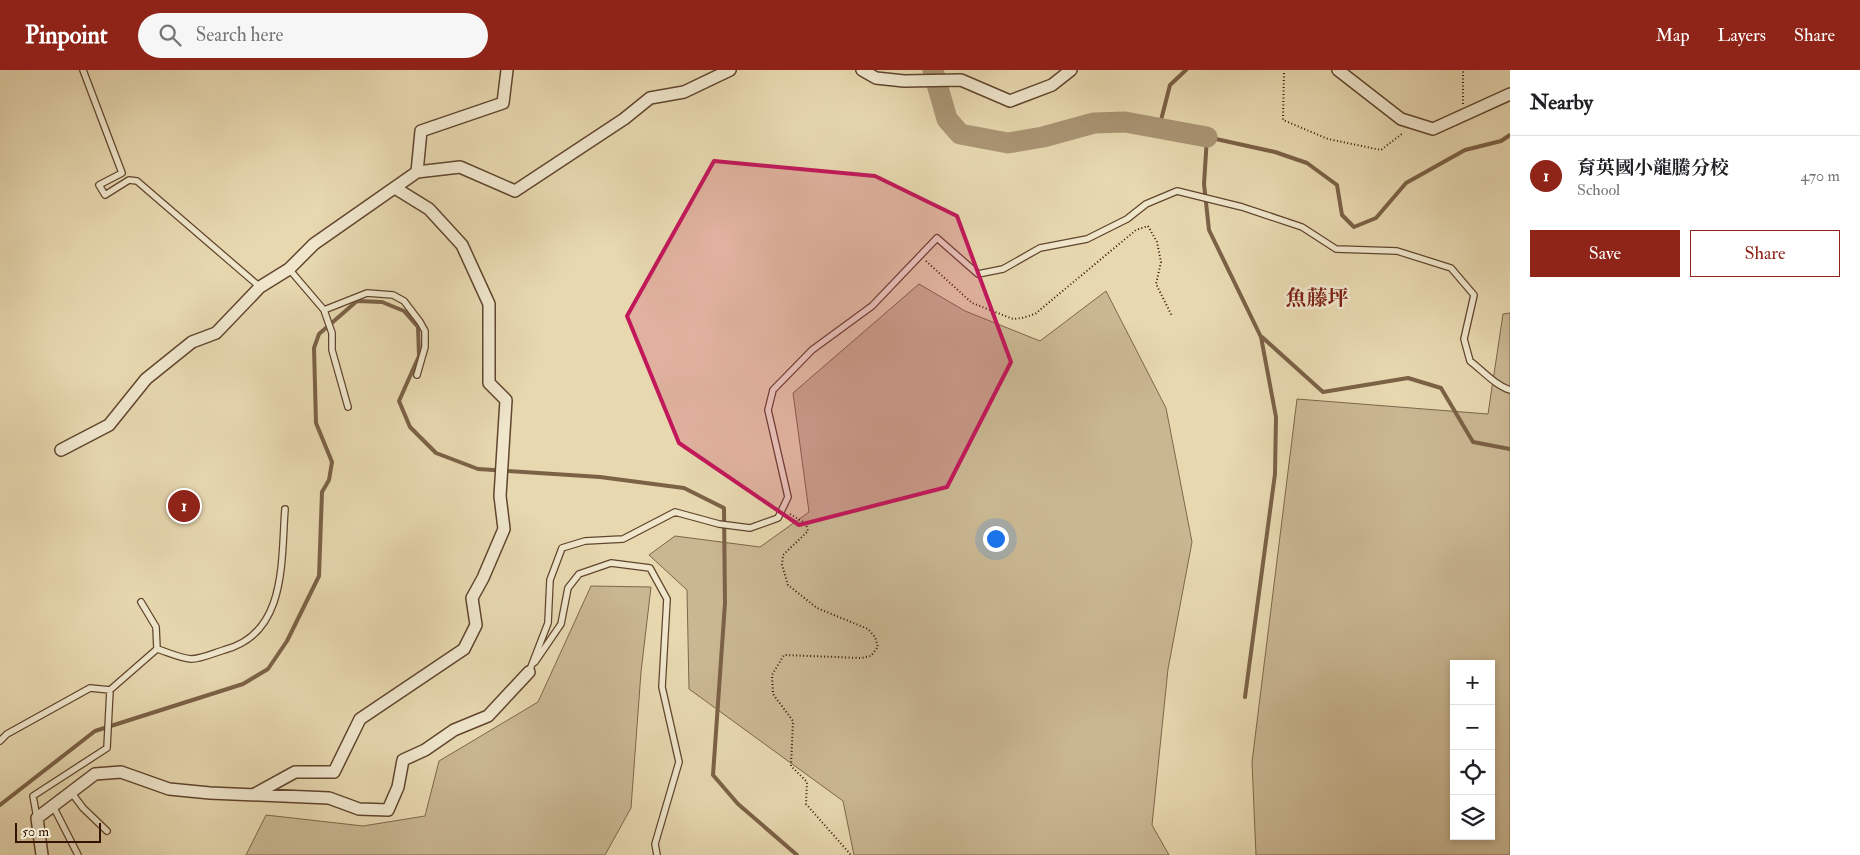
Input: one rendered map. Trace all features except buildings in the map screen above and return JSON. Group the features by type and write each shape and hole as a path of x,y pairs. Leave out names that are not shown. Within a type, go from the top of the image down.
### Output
{"street":[{"path":"417,172 421,131 503,103 508,70"},
{"path":"61,450 109,425 146,379 192,342 216,333 260,287 289,269 314,244 417,172 460,167 515,191 624,119 650,98 684,92 730,70"},
{"path":"862,70 876,78 904,81 961,80 1010,101 1052,85 1071,70"},
{"path":"1338,70 1401,119 1433,130 1510,94"},
{"path":"255,794 295,772 334,772 360,719 464,649 476,625 472,598 483,578 504,529 500,496 506,400 489,383 489,304 462,245 429,208 395,188"},
{"path":"42,855 37,818 95,774 121,772 169,789 210,794 255,794 329,798 359,809 388,810 398,788 403,760 425,750 454,730 488,716 528,672"}],"lane":[{"path":"83,70 122,173 99,185 105,195 129,180 137,181 260,287"},
{"path":"528,672 548,623 550,580 562,548 585,540 623,539 675,512 719,524 750,528 778,518 788,497 768,410 774,390 812,350 872,306 937,238 978,274 1003,269 1040,248 1087,238 1127,219 1146,204 1177,191 1242,207 1302,227 1336,248 1396,251 1451,268 1474,295 1464,338 1470,361 1485,372 1500,387 1510,390"},
{"path":"289,269 324,310 332,333 332,350 348,407"},
{"path":"324,310 368,293 393,296 404,301 425,331 425,347 417,375"},
{"path":"158,649 191,659 234,648 252,638 268,620 278,590 285,509"},
{"path":"528,672 561,624 568,588 579,574 611,563 650,568 666,599 662,687 679,762 655,844 657,855"},
{"path":"141,602 156,627 158,649"},
{"path":"0,741 7,734 90,688 110,690 158,649"},
{"path":"37,818 33,796 107,748 110,690"},
{"path":"71,792 83,808 106,831"},
{"path":"53,806 78,855"}],"path":[{"path":"1462,116 1463,70"},
{"path":"1284,72 1283,120 1328,139 1381,150 1415,124"},
{"path":"920,256 972,303 1013,319 1022,318 1035,314 1136,230 1148,226 1157,242 1161,262 1156,284 1172,316"},
{"path":"781,510 806,524 808,531 783,555 782,565 788,585 817,608 868,629 875,638 878,647 871,656 861,658 784,655 772,675 773,694 793,721 792,766 807,782 806,804 851,855"}],"highlighted area":[{"path":"714,161 875,176 957,216 1011,362 947,487 799,525 679,443 627,316"}],"shaded area":[{"path":"919,284 965,311 1040,341 1106,291 1166,408 1192,542 1168,669 1152,825 1169,855 854,855 843,801 689,689 687,590 649,555 675,536 760,547 809,512 793,393"},
{"path":"1510,313 1510,855 1256,855 1252,762 1297,399 1488,414 1503,314"},
{"path":"591,586 651,587 641,672 631,808 605,855 246,855 266,815 363,826 425,816 439,761 538,702"}],"waterway":[{"path":"933,70 947,119 960,134 1008,143 1043,137 1094,123 1125,122 1207,137"},
{"path":"1159,128 1170,85 1186,70"},
{"path":"1245,697 1275,474 1276,417 1261,337 1209,230 1204,184 1207,137 1275,152 1307,163 1337,185 1342,215 1354,227 1376,218 1406,183 1465,150 1501,141 1510,135"},
{"path":"0,805 95,731 243,684 268,669 287,641 319,576 322,492 329,480 332,462 316,423 314,348 319,334 357,301 382,302 404,311 418,327 419,356 399,401 410,427 436,453 478,469 600,477 684,488 724,508 725,603 713,775 738,804 797,855"},
{"path":"1262,337 1323,392 1408,378 1441,388 1473,442 1510,449"}],"place":[{"name":"育英國小龍騰分校","path":"184,506"}],"district":[{"name":"魚藤坪","path":"1317,298"}]}
